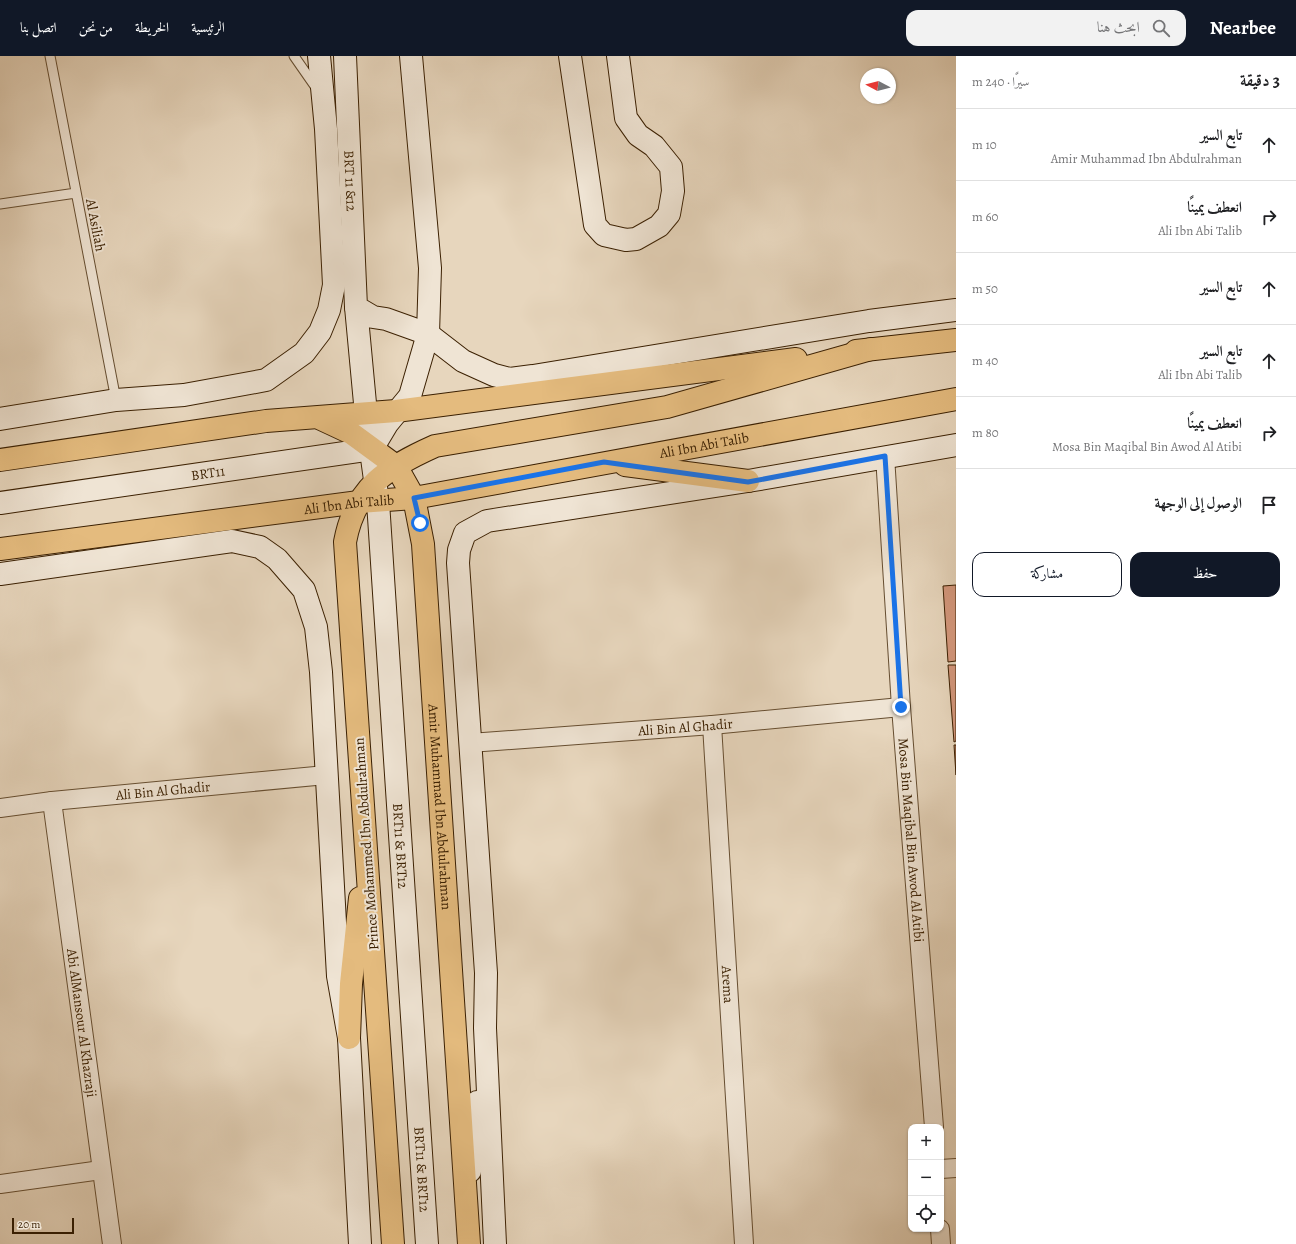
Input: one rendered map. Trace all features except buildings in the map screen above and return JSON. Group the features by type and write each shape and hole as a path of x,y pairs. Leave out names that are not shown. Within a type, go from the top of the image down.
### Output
{"main road":[{"path":"0,460 266,421 396,411 871,349 956,340"},
{"path":"371,495 381,475 435,446 667,407 871,349"},
{"name":"Ali Ibn Abi Talib","path":"0,549 371,495 414,498 604,462 956,399"},
{"name":"Amir Muhammad Ibn Abdulrahman","path":"320,418 350,433 396,466 414,498 423,544 469,1244"},
{"path":"604,462 748,482"},
{"name":"Prince Mohammed Ibn Abdulrahman","path":"371,495 349,524 346,542 393,1244"},
{"path":"349,1038 351,984 366,847"}],"street":[{"path":"0,420 116,400 184,395 266,380 304,353 320,332 329,310 334,285 323,98 319,56"},
{"name":"BRT 11 &12","path":"345,56 356,307 366,414 372,449"},
{"path":"372,449 396,411 410,396 428,334 430,268 411,56"},
{"path":"570,56 595,225 604,235 626,240 636,240 659,226 669,214 673,191 671,168 654,146 638,134 626,118 618,56"},
{"path":"356,307 373,317 386,319 428,334 464,361 494,375 510,379 861,322 956,310"},
{"path":"495,1244 485,1028 486,973 458,563 459,550 465,533 487,520 748,482 885,456 956,445"},
{"name":"Prince Mohammed Ibn Abdulrahman","path":"371,495 372,449"},
{"name":"BRT11","path":"0,503 372,449"},
{"name":"Mosa Bin Maqibal Bin Awod Al Atibi","path":"885,456 901,707 934,1124"},
{"name":"BRT11 & BRT12","path":"371,495 427,1244"},
{"path":"0,574 232,541 260,548 277,559 304,590 316,627 321,672 338,976 349,1038 360,1244"},
{"name":"Ali Bin Al Ghadir","path":"470,743 712,725 901,707"},
{"name":"Arema","path":"712,725 744,1244"},
{"name":"Ali Bin Al Ghadir","path":"0,808 52,801 326,775"},
{"name":"Abi AlMansour Al Khazraji","path":"52,801 112,1244"},
{"path":"466,1206 485,1028"},
{"path":"944,1169 956,1168"},
{"path":"0,1184 101,1170"},
{"path":"940,1232 941,1244"}],"lane":[{"name":"Al Asiliah","path":"50,56 116,400"},
{"path":"294,56 323,98"},
{"path":"0,204 76,192"}],"route":[{"path":"420,523 414,498 604,462 748,482 885,456 901,707"}]}
